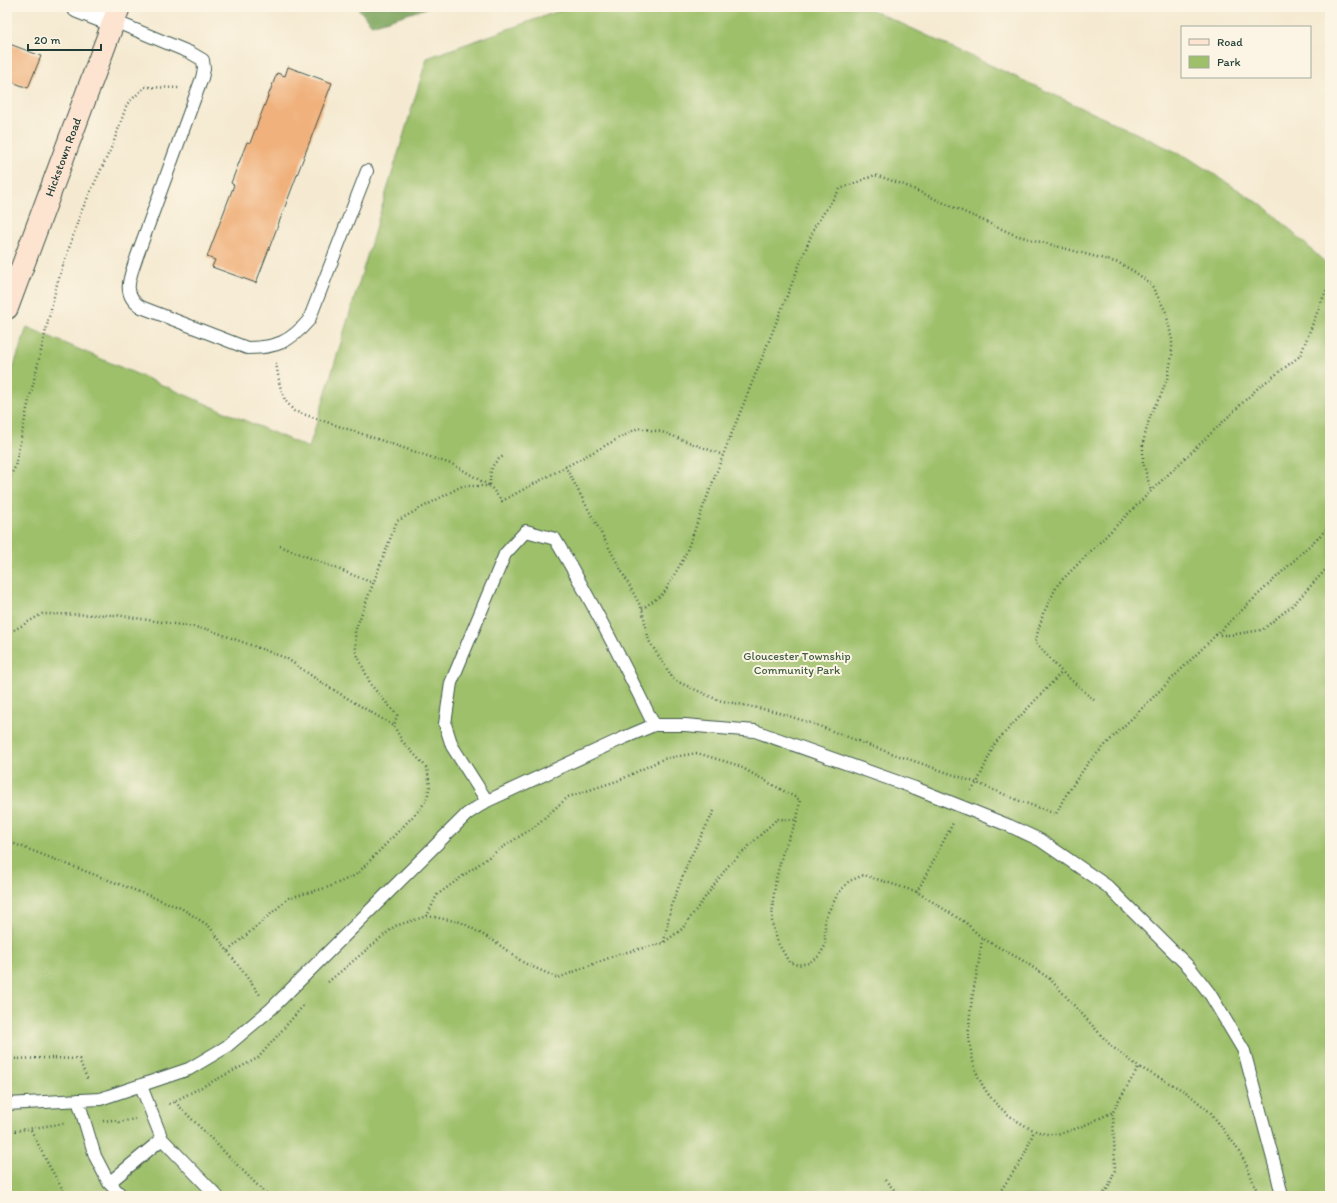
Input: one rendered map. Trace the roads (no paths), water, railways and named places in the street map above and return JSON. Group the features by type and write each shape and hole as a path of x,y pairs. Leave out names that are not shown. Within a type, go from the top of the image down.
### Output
{"street":[{"path":"78,7 117,14"},
{"name":"Hickstown Road","path":"7,308 117,14"}],"lane":[{"path":"117,14 203,60 204,70 137,256 130,281 128,292 130,298 141,307 247,348 262,348 286,341 298,333 309,320 368,171"},
{"path":"487,801 452,746 445,724 451,683 504,554 526,531 555,539 585,590 628,671 654,725"},
{"path":"7,1104 100,1099 141,1086 195,1065 226,1046 270,1009 467,814 487,801 654,725 685,725 755,731 961,806 1040,840 1107,886 1190,968 1210,994 1244,1051 1282,1196"},
{"path":"141,1086 162,1139 217,1196"},
{"path":"78,1100 95,1156 109,1183 122,1196"},
{"path":"109,1183 162,1139"}],"park label":[{"name":"Gloucester Township Community Park","path":"797,663"}]}
